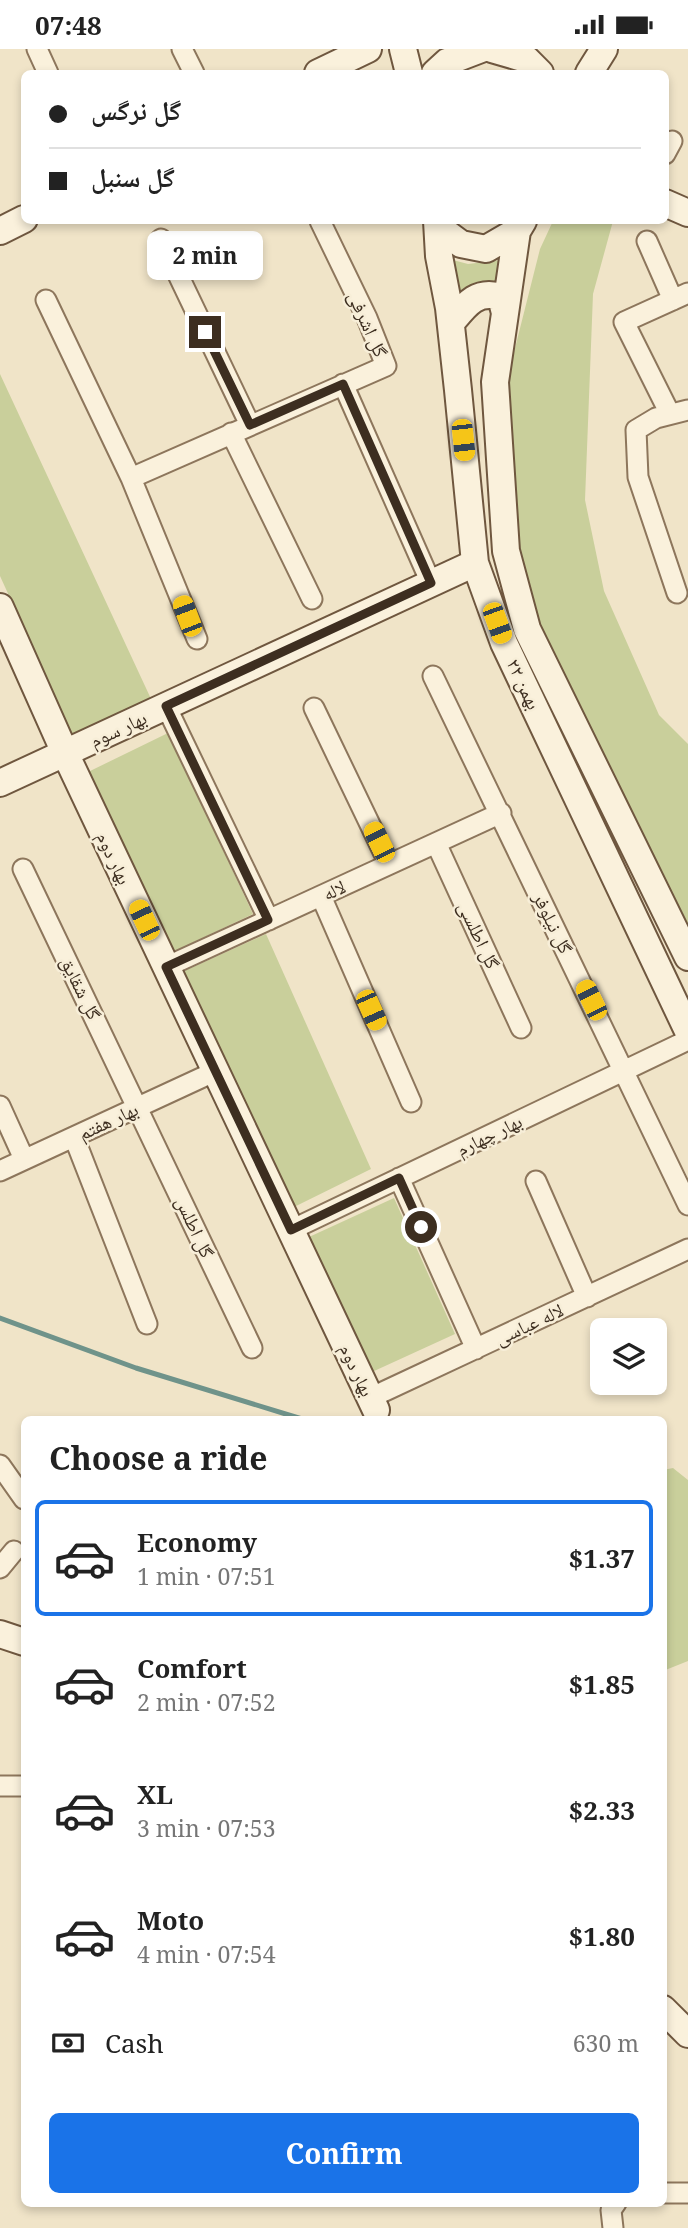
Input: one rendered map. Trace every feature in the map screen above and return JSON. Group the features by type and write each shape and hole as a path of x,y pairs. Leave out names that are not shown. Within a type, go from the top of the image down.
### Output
{"main road":[{"path":"324,70 368,49"},
{"path":"403,49 408,70"},
{"path":"438,70 447,62 481,49"},
{"path":"492,49 535,61"},
{"path":"591,70 604,49"},
{"path":"669,205 688,213"},
{"path":"0,231 21,220"},
{"path":"437,224 461,244 486,249 520,226"},
{"name":"۲۲ بهمن","path":"437,224 439,256 451,323 475,563 504,643 688,1031"},
{"name":"۲۲ بهمن","path":"520,226 495,381 506,551 527,629 688,957"},
{"path":"451,323 467,303 479,295 492,294 501,297 505,313"},
{"name":"بهار سوم","path":"0,783 475,563"},
{"name":"بهار دوم","path":"0,607 65,753 373,1404"},
{"path":"0,1634 21,1641"},
{"path":"667,2013 688,2034"}],"street":[{"path":"37,49 47,70"},
{"path":"181,49 192,70"},
{"name":"گل اشرفی","path":"131,478 386,366 367,318 321,224"},
{"path":"161,239 312,599"},
{"path":"647,241 681,296 624,323 679,412 656,418 636,430 638,477 677,593"},
{"path":"46,300 131,478 197,639"},
{"path":"343,384 431,583"},
{"name":"گل نیلوفر","path":"433,676 688,1205"},
{"path":"166,706 268,920"},
{"path":"314,708 389,864"},
{"name":"لاله","path":"166,967 501,813"},
{"name":"گل اطلسی","path":"436,843 522,1028"},
{"name":"گل شقایق","path":"23,869 138,1107"},
{"path":"321,896 411,1102"},
{"name":"بهار چهارم","path":"291,1230 688,1040"},
{"name":"بهار هفتم","path":"0,1171 216,1071"},
{"path":"0,1106 24,1159"},
{"name":"گل اطلس","path":"138,1107 253,1348"},
{"path":"74,1137 147,1324"},
{"path":"399,1178 476,1349"},
{"path":"536,1181 587,1297"},
{"name":"لاله عباسی","path":"373,1404 476,1349 688,1249"},
{"path":"0,1465 21,1495"},
{"path":"0,1568 14,1551"},
{"path":"0,1786 21,1786"},
{"path":"667,2193 688,2193"},
{"path":"613,2207 611,2210 613,2228"}],"green space":[{"path":"552,224 612,224 593,294 585,500 604,591 659,715 688,744 688,924 543,632 517,547 507,380 540,249"},
{"path":"449,259 468,264 501,260 504,293 459,296"},
{"path":"0,374 152,701 73,736 0,576"},
{"path":"168,733 253,914 173,952 88,772"},
{"path":"266,934 371,1169 292,1208 182,972"},
{"path":"394,1198 455,1334 372,1372 309,1237"},
{"path":"673,1468 688,1480 688,1661 667,1669 667,1469"}],"waterway":[{"path":"0,1318 136,1368 292,1416"}],"route":[{"path":"205,332 250,425 343,384 431,583 166,706 268,920 166,967 291,1230 399,1178 421,1227"}]}
